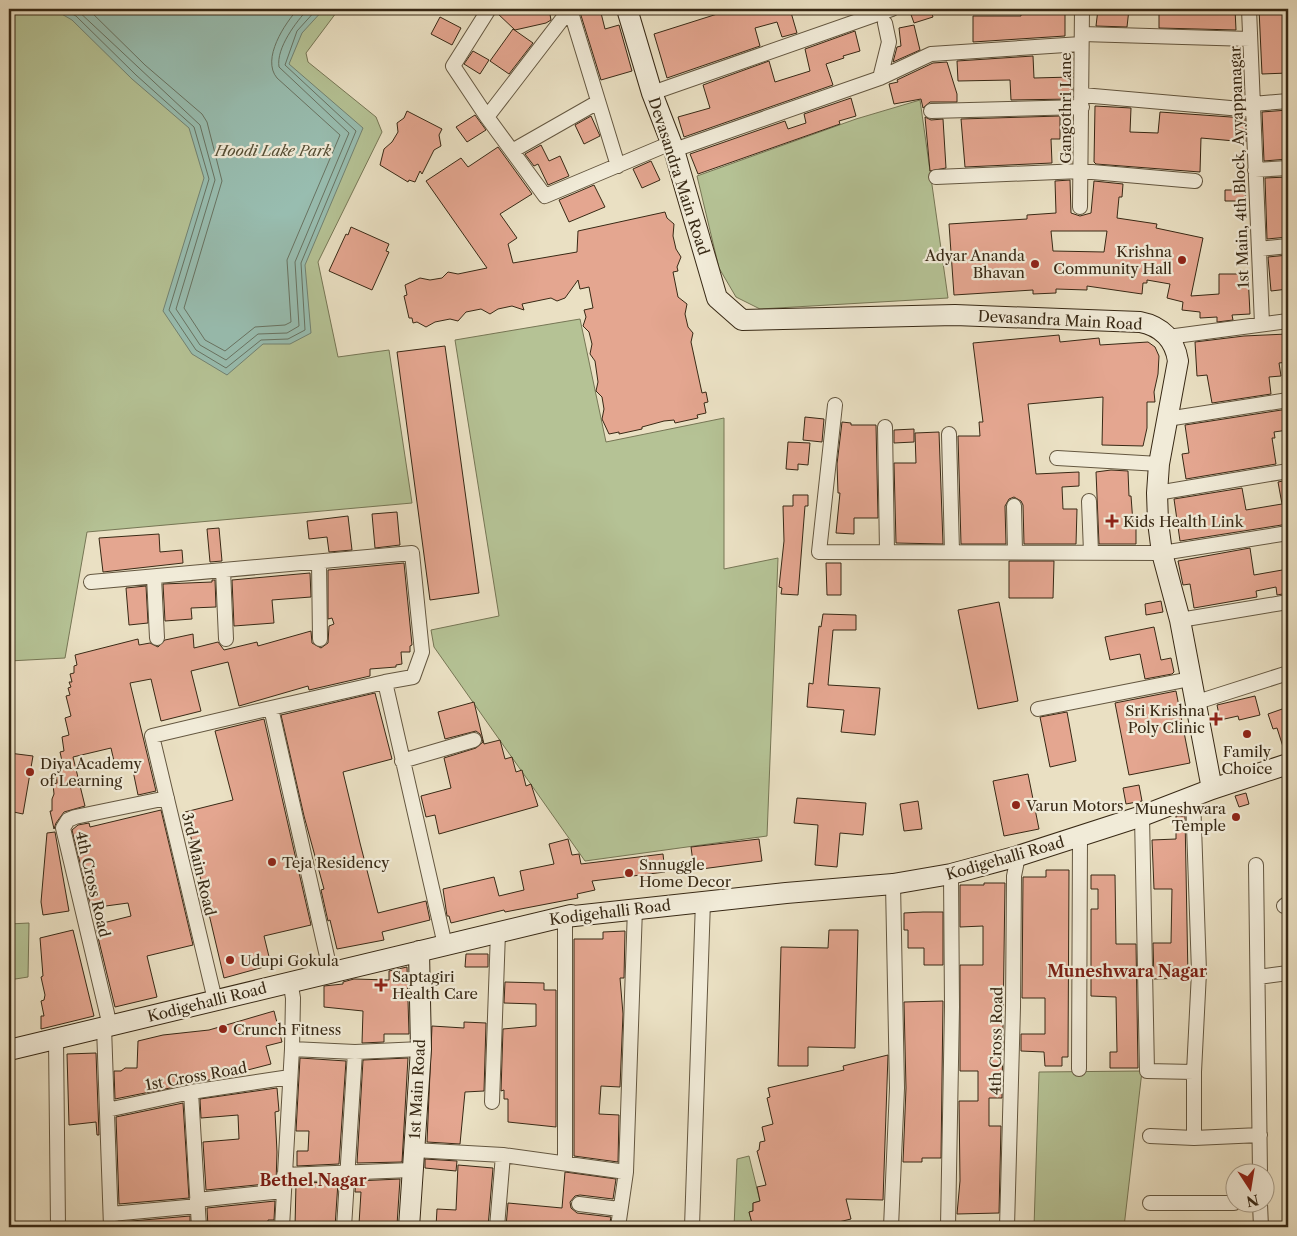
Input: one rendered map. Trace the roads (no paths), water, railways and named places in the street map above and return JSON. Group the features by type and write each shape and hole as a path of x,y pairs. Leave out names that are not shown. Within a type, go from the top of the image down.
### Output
{"street":[{"path":"489,9 453,66 487,117 545,196 618,166 880,78 931,54 1081,39 1250,39"},
{"path":"487,117 570,9"},
{"path":"570,9 618,166"},
{"name":"Devasandra Main Road","path":"627,9 652,93 672,147 716,298 742,320 955,315 1140,322 1156,326 1168,337"},
{"path":"652,93 892,9"},
{"name":"Gangothri Lane","path":"1080,207 1082,9"},
{"name":"1st Main, 4th Block, Ayyappanagar","path":"1249,9 1262,324"},
{"path":"880,78 889,42 884,23"},
{"path":"931,111 1082,101 1253,107 1288,101"},
{"path":"512,151 598,102"},
{"path":"1255,170 1288,168"},
{"path":"936,177 1081,171 1195,180"},
{"path":"1259,249 1288,246"},
{"path":"1288,321 1168,337 1175,348 1178,361 1159,464 1157,493 1162,553 1180,620 1194,703 1212,787 1288,764"},
{"path":"1167,419 1288,400"},
{"path":"835,405 819,552 1162,553 1288,534"},
{"path":"885,427 887,552"},
{"path":"949,434 952,552"},
{"path":"1057,458 1159,464"},
{"path":"1157,493 1288,471"},
{"path":"1089,501 1091,552"},
{"path":"1014,506 1015,552"},
{"path":"91,582 412,553 422,652 413,677 271,708 331,974"},
{"path":"319,562 320,639"},
{"path":"223,570 226,638"},
{"path":"154,577 157,638"},
{"path":"1180,620 1288,602"},
{"path":"1194,703 1288,672"},
{"path":"1038,709 1190,679"},
{"path":"385,682 445,945"},
{"name":"3rd Main Road","path":"214,1000 152,736 271,708"},
{"path":"402,761 474,740"},
{"name":"Kodigehalli Road","path":"565,917 634,908 894,884 951,874 1018,856 1142,816 1193,797 1212,787"},
{"path":"1193,797 1199,972 1194,1072 1194,1138"},
{"name":"4th Cross Road","path":"107,1026 64,828 68,820 75,817 167,798"},
{"path":"1142,816 1147,1071 1194,1072"},
{"path":"1079,1068 1080,836"},
{"name":"4th Cross Road","path":"1007,1227 1013,1007 1014,876 1018,856"},
{"path":"1256,865 1260,1164"},
{"path":"948,1227 952,1007 951,874"},
{"path":"891,1227 897,1088 894,884"},
{"path":"692,1227 703,902"},
{"path":"618,1227 619,1208 626,1172 634,908"},
{"name":"Kodigehalli Road","path":"9,1050 290,982 331,974 571,914 565,917"},
{"path":"565,917 566,1163"},
{"path":"492,1102 498,932"},
{"name":"1st Main Road","path":"409,1227 421,1048 419,951"},
{"path":"1258,977 1288,973"},
{"path":"282,1227 292,1049 293,998 290,982"},
{"path":"107,1026 111,1221 197,1203 283,1191"},
{"path":"56,1039 58,1227"},
{"path":"292,1049 355,1052 421,1048"},
{"path":"344,1227 355,1052"},
{"name":"1st Cross Road","path":"108,1110 191,1092 290,1077"},
{"path":"191,1092 199,1227"},
{"path":"1150,1136 1194,1138 1260,1135"},
{"path":"284,1175 347,1173 413,1160 504,1155 626,1172"},
{"path":"497,1227 504,1155"},
{"path":"1150,1203 1224,1203"},
{"path":"579,1204 619,1208"},
{"path":"1260,1214 1261,1227"}],"water":[{"name":"Hoodi Lake Park","path":"53,9 324,9 302,33 289,64 363,128 305,265 311,333 290,344 263,344 227,375 192,354 163,311 204,178 189,128 132,79 72,20"}],"place":[{"name":"Krishna Community Hall","path":"1182,260"},
{"name":"Adyar Ananda Bhavan","path":"1035,264"},
{"name":"Kids Health Link","path":"1112,521"},
{"name":"Sri Krishna Poly Clinic","path":"1216,719"},
{"name":"Family Choice","path":"1247,734"},
{"name":"Diya Academy of Learning","path":"30,772"},
{"name":"Varun Motors","path":"1016,805"},
{"name":"Muneshwara Temple","path":"1236,817"},
{"name":"Teja Residency","path":"272,862"},
{"name":"Snnuggle Home Decor","path":"629,873"},
{"name":"Udupi Gokula","path":"230,960"},
{"name":"Saptagiri Health Care","path":"381,985"},
{"name":"Crunch Fitness","path":"223,1029"}],"district":[{"name":"Muneshwara Nagar","path":"1127,971"},
{"name":"Bethel Nagar","path":"313,1180"}]}
